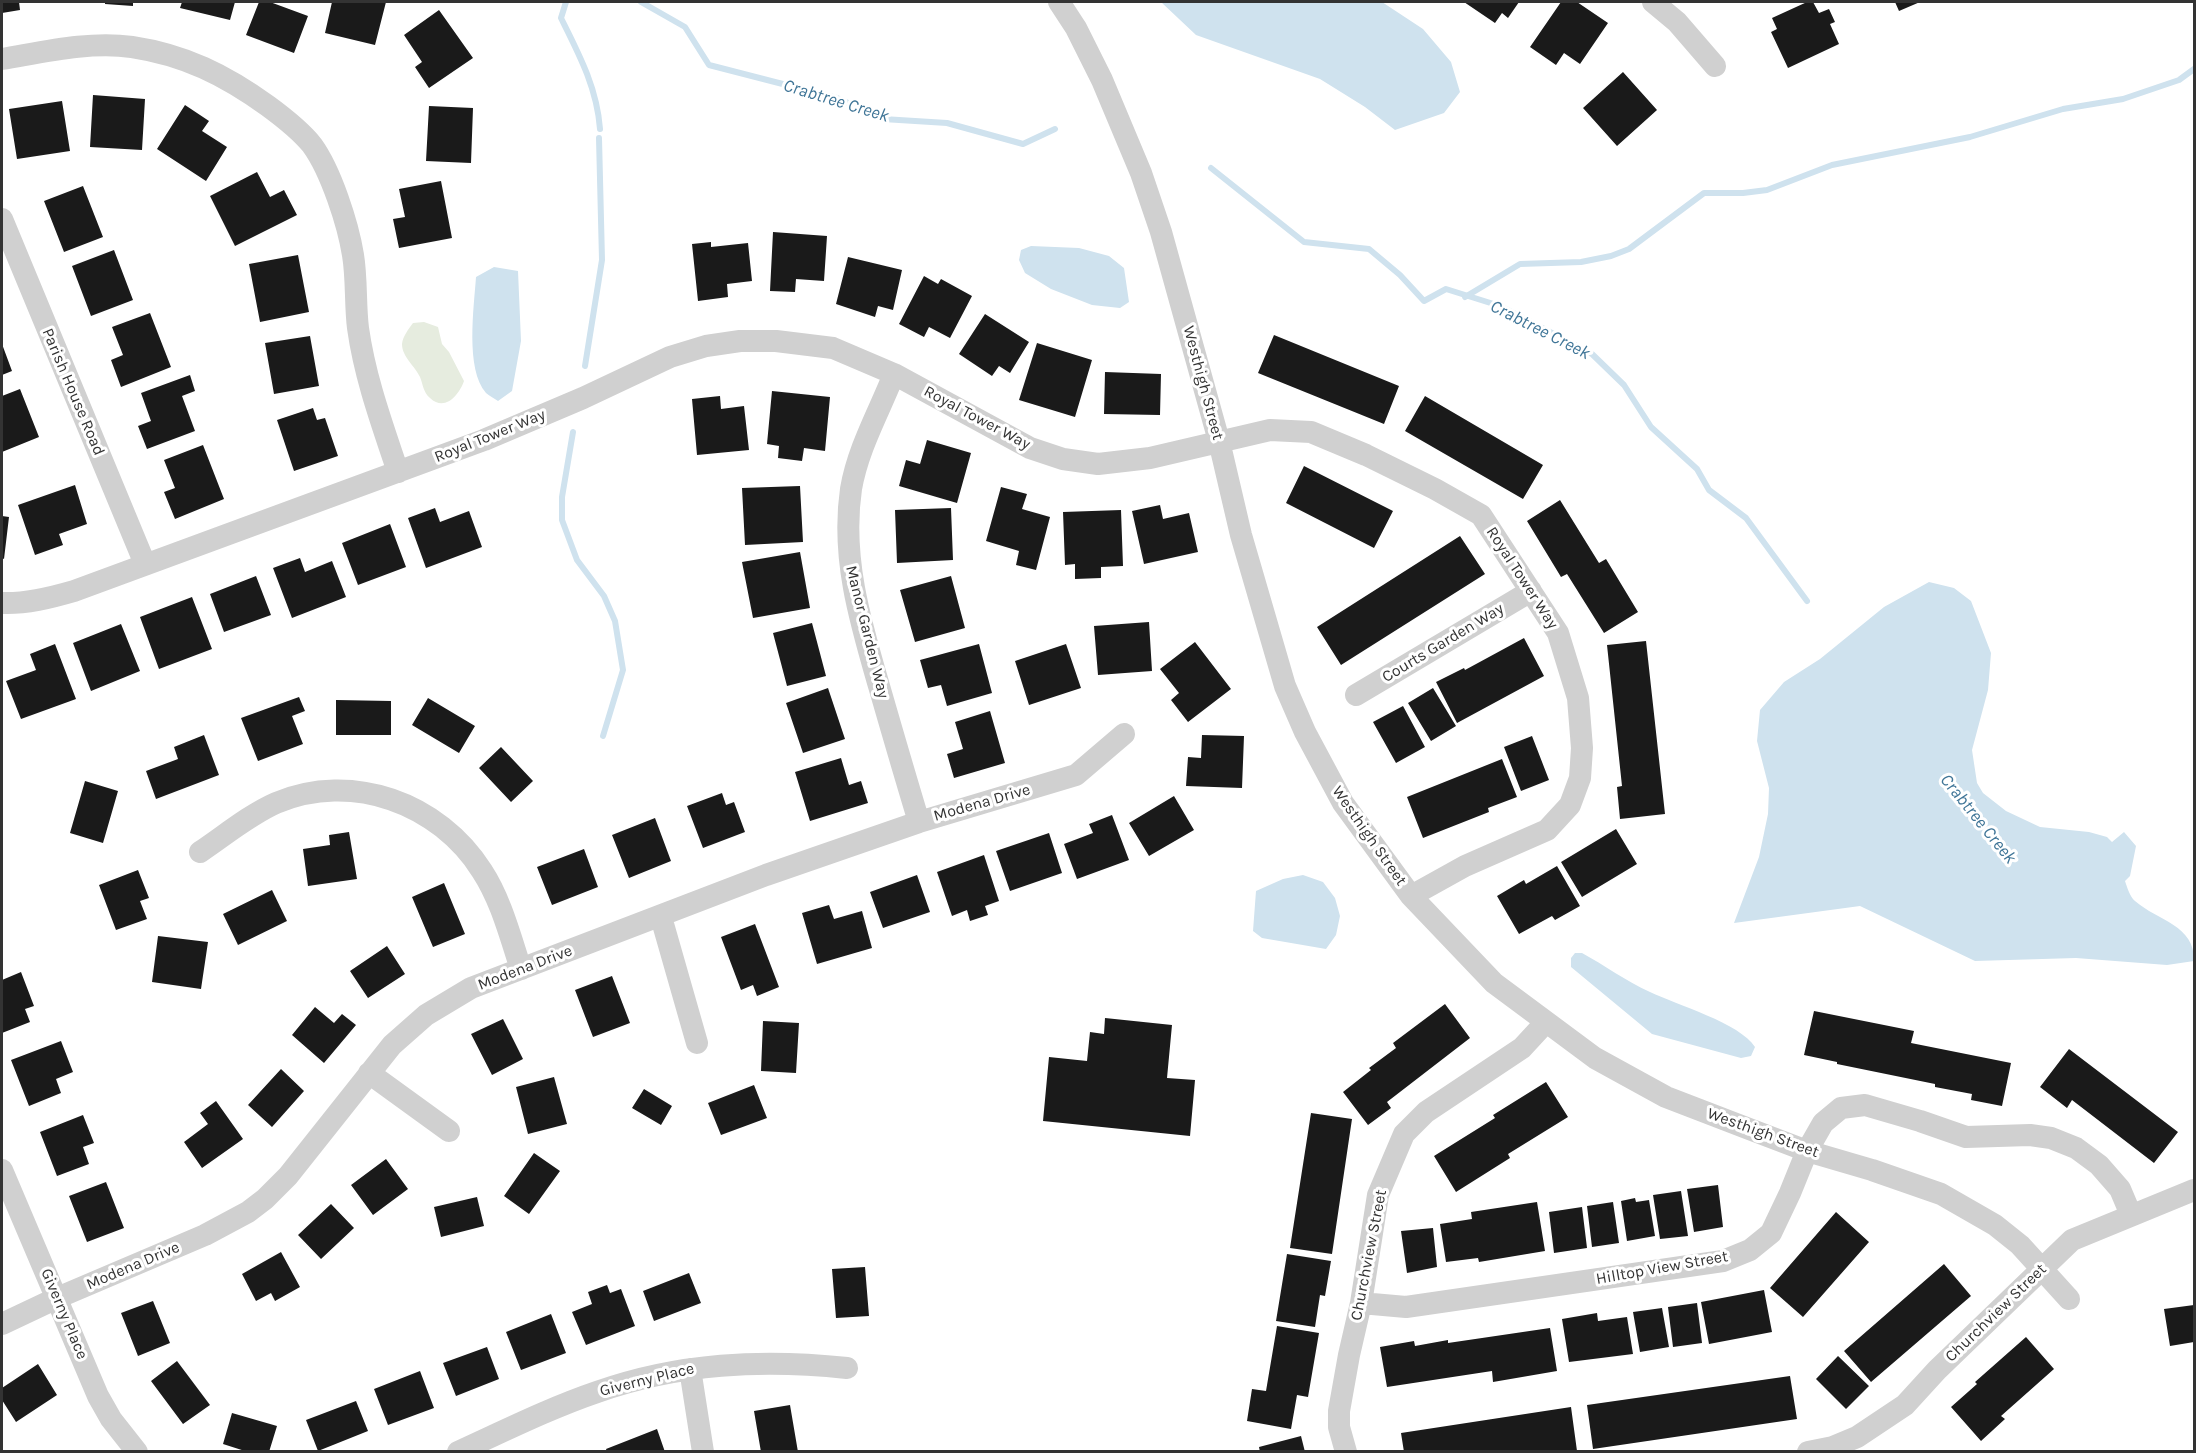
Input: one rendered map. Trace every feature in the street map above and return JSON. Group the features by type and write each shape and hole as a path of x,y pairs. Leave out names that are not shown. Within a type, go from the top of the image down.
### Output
{"street":[{"name":"Westhigh Street","path":"1059,2 1076,28 1102,80 1141,173 1161,232 1219,441 1241,535 1285,686 1305,732 1343,803 1411,896 1494,983 1595,1058 1666,1097 1807,1151 1941,1194 1995,1225 2025,1249 2068,1299"},
{"path":"1653,2 1677,22 1715,66"},
{"path":"2,59 70,47 99,46 130,47 179,57 236,83 285,119 312,145 330,179 341,209 353,256 358,327 371,392 398,472"},
{"name":"Parish House Road","path":"2,219 146,564"},
{"name":"Royal Tower Way","path":"2,603 46,599 74,591 398,472 529,421 670,357 706,346 740,341 776,340 833,348 894,374 1030,448 1063,459 1098,464 1108,463 1150,458 1270,430 1311,432 1366,455 1481,515 1557,633 1578,698 1582,748 1580,778 1570,806 1547,830 1465,866 1411,896"},
{"name":"Manor Garden Way","path":"894,374 859,458 852,488 847,540 854,589 867,645 919,822"},
{"name":"Courts Garden Way","path":"1356,695 1531,591"},
{"name":"Modena Drive","path":"2,1324 205,1235 248,1212 288,1176 392,1045 426,1015 471,988 766,875 919,822 1076,775 1124,734"},
{"path":"200,852 276,803 303,795 330,791 358,791 396,800 426,814 449,831 467,850 493,890 520,969"},
{"path":"661,916 697,1043"},
{"name":"Churchview Street","path":"1346,1452 1339,1427 1339,1411 1348,1354 1361,1303 1378,1195 1404,1134 1426,1112 1522,1047 1546,1022"},
{"path":"369,1073 449,1131"},
{"name":"Hilltop View Street","path":"1361,1303 1406,1307 1723,1261 1750,1250 1771,1233 1807,1151 1823,1123 1841,1108 1866,1105 1966,1137 2030,1135 2051,1138 2076,1148 2098,1165 2120,1189 2131,1215"},
{"name":"Giverny Place","path":"2,1170 98,1396 111,1419 137,1452"},
{"name":"Churchview Street","path":"1809,1452 1833,1447 1857,1437 1905,1405 1937,1370 2072,1240 2194,1190"},
{"name":"Giverny Place","path":"458,1452 596,1392 639,1379 690,1369 754,1363 847,1368"},
{"path":"690,1369 703,1452"}],"shaded area":[{"path":"424,322 438,327 442,344 449,352 464,381 459,392 446,402 436,402 428,396 418,373 403,349 403,338 413,323"}],"water":[{"path":"1161,2 1382,2 1423,29 1451,62 1460,92 1444,113 1395,130 1365,107 1320,79 1196,35"},
{"path":"1031,246 1079,248 1109,256 1124,268 1129,302 1120,308 1092,305 1051,289 1025,273 1019,260 1021,250"},
{"path":"494,267 518,271 521,341 512,391 498,401 486,393 479,382 475,369 472,337 476,277"},
{"path":"1929,582 1954,588 1971,601 1991,653 1988,690 1972,750 1977,783 1983,793 2006,811 2040,827 2089,832 2107,837 2112,842 2124,832 2136,846 2130,876 2125,881 2130,894 2144,908 2182,931 2193,949 2194,961 2167,965 2076,958 1975,961 1860,906 1734,923 1759,857 1768,814 1769,788 1757,741 1760,710 1784,682 1820,659 1884,607"},
{"path":"1303,875 1323,882 1335,898 1340,916 1336,935 1326,949 1262,938 1253,931 1256,891 1283,879"},
{"path":"1575,953 1582,953 1641,988 1707,1015 1736,1030 1755,1047 1751,1056 1741,1058 1652,1034 1571,967 1571,958"}],"building":[{"path":"2,2 19,2 20,10 2,13"},
{"path":"105,2 133,2 133,6 105,4"},
{"path":"182,2 235,2 230,20 180,8"},
{"path":"259,2 270,2 308,16 294,53 246,35"},
{"path":"332,2 386,2 375,45 325,33"},
{"path":"1464,2 1519,2 1508,18 1502,13 1495,23"},
{"path":"1561,2 1577,2 1608,23 1580,64 1564,53 1556,65 1530,47"},
{"path":"1807,2 1813,2 1819,13 1829,9 1835,22 1830,24 1839,44 1788,68 1771,32 1777,29 1772,18"},
{"path":"1895,2 1920,2 1899,11"},
{"path":"439,10 473,58 429,88 415,67 422,62 404,35"},
{"path":"1623,72 1657,110 1617,146 1583,108"},
{"path":"93,95 145,99 142,150 90,147"},
{"path":"62,101 70,151 17,159 9,109"},
{"path":"185,105 209,121 202,131 227,147 206,181 157,149"},
{"path":"429,106 473,108 471,163 426,161"},
{"path":"257,172 270,197 284,190 297,215 235,246 210,196"},
{"path":"441,181 452,238 399,248 393,219 405,217 399,189"},
{"path":"83,186 103,237 64,252 44,201"},
{"path":"773,232 827,236 824,281 796,279 795,292 770,291"},
{"path":"711,242 711,247 748,243 752,281 727,284 728,297 698,301 692,244"},
{"path":"114,250 133,300 91,316 72,266"},
{"path":"298,255 309,312 260,322 249,264"},
{"path":"848,257 902,270 893,310 878,306 875,317 836,304"},
{"path":"924,276 938,284 941,279 972,296 950,338 929,327 924,337 899,324"},
{"path":"150,313 171,367 121,387 111,360 123,355 112,327"},
{"path":"985,314 1029,342 1010,373 999,366 992,376 959,354"},
{"path":"1274,335 1399,386 1384,424 1258,373"},
{"path":"310,336 319,386 274,394 265,343"},
{"path":"1037,343 1092,360 1075,417 1019,400"},
{"path":"2,344 12,371 2,375"},
{"path":"1105,372 1161,374 1160,415 1104,414"},
{"path":"190,375 195,391 182,396 195,431 147,449 138,426 151,421 141,393"},
{"path":"20,389 39,437 2,452 2,396"},
{"path":"772,391 830,397 825,451 804,448 802,461 778,458 779,446 767,444"},
{"path":"720,396 721,409 744,406 749,450 697,455 692,399"},
{"path":"1425,396 1543,465 1523,499 1405,431"},
{"path":"313,408 317,420 325,418 338,456 294,471 277,420"},
{"path":"927,440 971,453 957,503 899,486 906,460 920,464"},
{"path":"203,445 224,499 175,519 164,492 175,488 164,460"},
{"path":"1304,466 1393,511 1374,548 1286,503"},
{"path":"75,485 87,524 59,534 63,545 35,555 18,505"},
{"path":"800,486 803,542 745,545 742,488"},
{"path":"1001,487 1027,494 1022,509 1050,517 1036,570 1016,565 1019,551 986,541"},
{"path":"1560,500 1599,563 1606,559 1638,612 1604,633 1567,574 1561,577 1527,521"},
{"path":"1160,505 1163,519 1189,513 1198,552 1144,564 1132,511"},
{"path":"435,508 440,522 469,511 482,547 426,568 408,518"},
{"path":"951,508 953,560 897,563 895,510"},
{"path":"1121,510 1123,566 1101,567 1101,578 1075,579 1075,564 1065,565 1063,512"},
{"path":"2,516 9,517 4,559 2,558"},
{"path":"390,524 406,567 358,585 342,543"},
{"path":"1460,536 1485,574 1341,665 1317,627"},
{"path":"800,552 810,608 753,618 742,562"},
{"path":"300,558 305,572 332,561 346,597 292,618 273,568"},
{"path":"256,576 271,615 224,632 210,594"},
{"path":"951,576 965,628 915,642 900,590"},
{"path":"192,597 212,649 159,669 140,617"},
{"path":"1149,622 1152,671 1098,675 1094,626"},
{"path":"812,623 826,676 787,686 773,633"},
{"path":"121,624 140,671 91,691 73,643"},
{"path":"1524,638 1544,676 1457,723 1436,682 1464,668 1465,670"},
{"path":"1646,641 1665,814 1620,819 1617,787 1622,786 1607,645"},
{"path":"1195,642 1231,689 1188,722 1171,700 1179,693 1160,669"},
{"path":"55,644 76,699 21,719 6,681 36,670 30,654"},
{"path":"979,644 992,693 947,706 941,685 928,688 920,660"},
{"path":"1066,644 1081,688 1029,705 1015,661"},
{"path":"828,688 845,739 803,753 786,703"},
{"path":"1433,688 1456,726 1431,741 1408,703"},
{"path":"299,697 305,711 292,716 303,744 258,761 241,718"},
{"path":"428,698 475,726 459,753 412,725"},
{"path":"336,700 391,701 391,735 336,735"},
{"path":"1403,706 1425,747 1396,763 1373,722"},
{"path":"990,711 1005,763 954,778 947,754 963,749 955,722"},
{"path":"204,735 219,775 156,799 146,771 178,759 174,747"},
{"path":"1202,735 1244,736 1242,788 1186,786 1188,757 1201,758"},
{"path":"1532,736 1549,780 1521,791 1504,747"},
{"path":"501,747 533,781 511,802 479,768"},
{"path":"841,758 849,785 861,781 868,803 810,821 795,772"},
{"path":"1502,759 1517,797 1488,808 1489,812 1423,838 1407,797"},
{"path":"85,781 118,791 103,843 70,833"},
{"path":"722,793 726,805 734,802 745,832 703,848 687,806"},
{"path":"1174,796 1194,830 1149,856 1129,823"},
{"path":"1112,815 1129,860 1077,879 1064,844 1093,833 1089,824"},
{"path":"655,818 671,861 629,878 612,835"},
{"path":"1616,829 1637,864 1582,897 1561,862"},
{"path":"349,832 357,879 308,886 303,849 330,845 329,835"},
{"path":"1049,833 1062,873 1010,891 996,851"},
{"path":"584,849 598,887 552,905 537,867"},
{"path":"984,855 999,901 985,906 988,915 970,921 967,910 952,916 937,872"},
{"path":"1557,866 1580,906 1555,920 1552,916 1519,934 1497,896 1524,880 1526,884"},
{"path":"138,870 149,898 140,901 147,919 116,930 99,885"},
{"path":"917,875 930,912 883,928 870,892"},
{"path":"444,883 465,934 433,947 412,897"},
{"path":"272,890 287,921 238,945 223,914"},
{"path":"829,905 834,919 862,911 872,948 817,964 802,913"},
{"path":"755,924 779,987 757,996 753,985 741,990 721,937"},
{"path":"158,936 208,942 201,989 152,982"},
{"path":"387,946 405,974 368,998 350,971"},
{"path":"21,972 34,1006 25,1009 30,1022 2,1033 2,980"},
{"path":"612,976 630,1023 593,1037 575,990"},
{"path":"1445,1004 1470,1038 1387,1102 1391,1108 1368,1125 1343,1092 1371,1070 1369,1068 1396,1048 1393,1043"},
{"path":"315,1007 334,1023 342,1014 356,1025 324,1063 292,1035"},
{"path":"1814,1011 1914,1031 1911,1043 2011,1063 2002,1106 1971,1100 1972,1094 1935,1087 1935,1084 1804,1055"},
{"path":"1105,1018 1172,1025 1167,1078 1195,1080 1190,1136 1043,1121 1049,1057 1087,1061 1090,1032 1104,1034"},
{"path":"503,1019 523,1059 492,1075 471,1034"},
{"path":"763,1021 799,1023 796,1073 761,1071"},
{"path":"61,1041 73,1072 56,1079 61,1093 29,1106 11,1060"},
{"path":"2069,1049 2178,1132 2154,1163 2072,1100 2067,1108 2040,1087"},
{"path":"281,1069 304,1091 272,1127 248,1105"},
{"path":"554,1077 567,1124 528,1134 516,1087"},
{"path":"1546,1082 1568,1117 1508,1154 1510,1158 1456,1192 1434,1156 1495,1118 1493,1115"},
{"path":"754,1085 767,1118 721,1135 708,1103"},
{"path":"644,1089 672,1106 661,1125 632,1108"},
{"path":"216,1101 243,1139 202,1168 184,1142 208,1124 200,1113"},
{"path":"1311,1113 1352,1119 1332,1254 1290,1248"},
{"path":"83,1115 94,1143 83,1147 89,1164 57,1176 40,1132"},
{"path":"534,1153 560,1171 529,1214 504,1196"},
{"path":"386,1159 408,1189 373,1215 351,1185"},
{"path":"106,1182 124,1228 87,1242 69,1196"},
{"path":"1718,1185 1723,1227 1694,1232 1687,1189"},
{"path":"1681,1191 1688,1236 1660,1239 1653,1195"},
{"path":"477,1197 484,1226 441,1237 434,1207"},
{"path":"1635,1198 1636,1202 1649,1200 1655,1236 1627,1241 1621,1201"},
{"path":"1537,1202 1545,1251 1479,1262 1478,1258 1446,1262 1440,1224 1472,1219 1471,1212"},
{"path":"1613,1202 1619,1243 1592,1247 1587,1206"},
{"path":"331,1204 354,1228 321,1259 298,1235"},
{"path":"1582,1207 1587,1248 1554,1253 1549,1212"},
{"path":"1836,1212 1869,1242 1803,1317 1770,1288"},
{"path":"1433,1228 1437,1267 1407,1273 1401,1231"},
{"path":"281,1252 300,1287 275,1301 271,1293 256,1301 242,1274"},
{"path":"1287,1254 1331,1261 1325,1296 1320,1295 1315,1327 1276,1321"},
{"path":"1944,1264 1971,1296 1871,1382 1844,1351"},
{"path":"865,1267 869,1316 836,1318 832,1269"},
{"path":"689,1273 701,1303 654,1321 643,1291"},
{"path":"607,1285 610,1293 621,1289 635,1326 586,1345 572,1312 592,1304 588,1292"},
{"path":"1764,1290 1772,1332 1709,1344 1701,1302"},
{"path":"153,1301 170,1343 138,1356 121,1313"},
{"path":"1697,1303 1702,1343 1673,1347 1668,1307"},
{"path":"2194,1305 2194,1342 2170,1346 2164,1309"},
{"path":"1662,1308 1669,1347 1640,1352 1633,1312"},
{"path":"1597,1313 1598,1321 1627,1317 1633,1354 1569,1362 1562,1319"},
{"path":"551,1314 566,1353 521,1370 506,1332"},
{"path":"1277,1326 1319,1333 1308,1397 1297,1395 1291,1429 1247,1421 1252,1389 1266,1391"},
{"path":"1550,1328 1557,1371 1493,1382 1492,1371 1387,1387 1380,1347 1414,1341 1415,1346 1448,1340 1448,1343"},
{"path":"2026,1337 2054,1369 2001,1416 2005,1419 1981,1441 1951,1407 1977,1384 1975,1382"},
{"path":"487,1347 499,1379 456,1396 443,1363"},
{"path":"1838,1356 1869,1386 1846,1409 1816,1379"},
{"path":"177,1361 210,1405 183,1424 151,1381"},
{"path":"38,1364 57,1395 16,1422 2,1400 2,1388"},
{"path":"420,1371 434,1408 388,1425 374,1389"},
{"path":"1790,1376 1797,1419 1593,1449 1587,1405"},
{"path":"356,1401 368,1431 318,1451 306,1420"},
{"path":"790,1405 798,1452 761,1452 754,1411"},
{"path":"1571,1407 1577,1451 1404,1452 1401,1433"},
{"path":"232,1413 277,1426 269,1452 248,1452 223,1444"},
{"path":"657,1429 665,1452 607,1452 606,1449"},
{"path":"1301,1436 1305,1452 1260,1452 1259,1447"}],"waterway":[{"path":"566,2 561,18 591,85 600,129"},
{"name":"Crabtree Creek","path":"641,2 685,27 709,65 837,98 883,119 947,123 1023,144 1055,129"},
{"path":"1465,297 1520,264 1581,262 1611,256 1629,249 1704,193 1743,193 1767,190 1832,165 1970,137 2063,109 2123,99 2179,80 2194,69"},
{"path":"585,366 602,260 599,138"},
{"name":"Crabtree Creek","path":"1211,168 1304,242 1369,249 1400,275 1424,301 1446,289 1500,306 1592,354 1624,385 1651,427 1697,469 1709,490 1746,518 1807,601"},
{"path":"573,432 562,497 562,520 577,560 604,596 615,621 623,670 603,736"}]}
